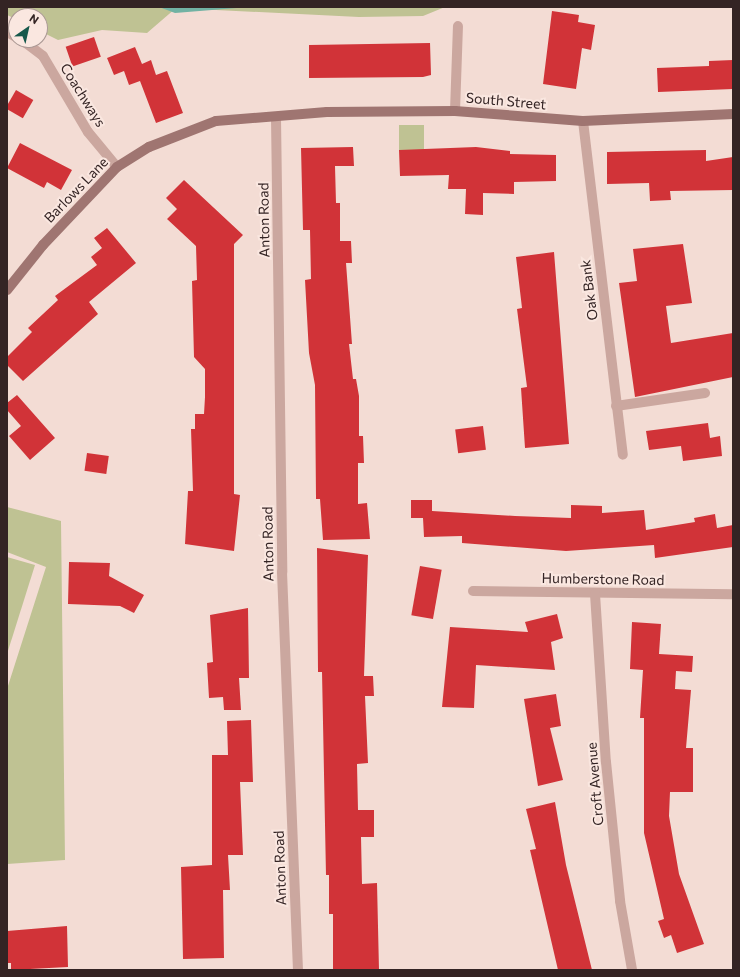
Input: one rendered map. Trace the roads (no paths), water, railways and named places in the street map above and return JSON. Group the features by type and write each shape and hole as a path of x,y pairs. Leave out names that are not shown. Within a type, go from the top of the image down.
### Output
{"street":[{"path":"455,111 458,26"},
{"name":"Coachways","path":"32,48 43,56 88,132 117,167"},
{"name":"South Street","path":"276,118 327,112 455,111 583,121 733,114"},
{"name":"Barlows Lane","path":"9,286 53,234 117,167 149,147 216,121 276,118"},
{"name":"Anton Road","path":"276,118 282,572 298,970"},
{"name":"Oak Bank","path":"583,121 616,406 623,454"},
{"path":"616,406 705,393"},
{"name":"Humberstone Road","path":"473,591 595,594 733,594"},
{"name":"Croft Avenue","path":"595,594 607,770 620,901 632,970"}],"water":[{"path":"159,7 249,7 175,13"}]}
